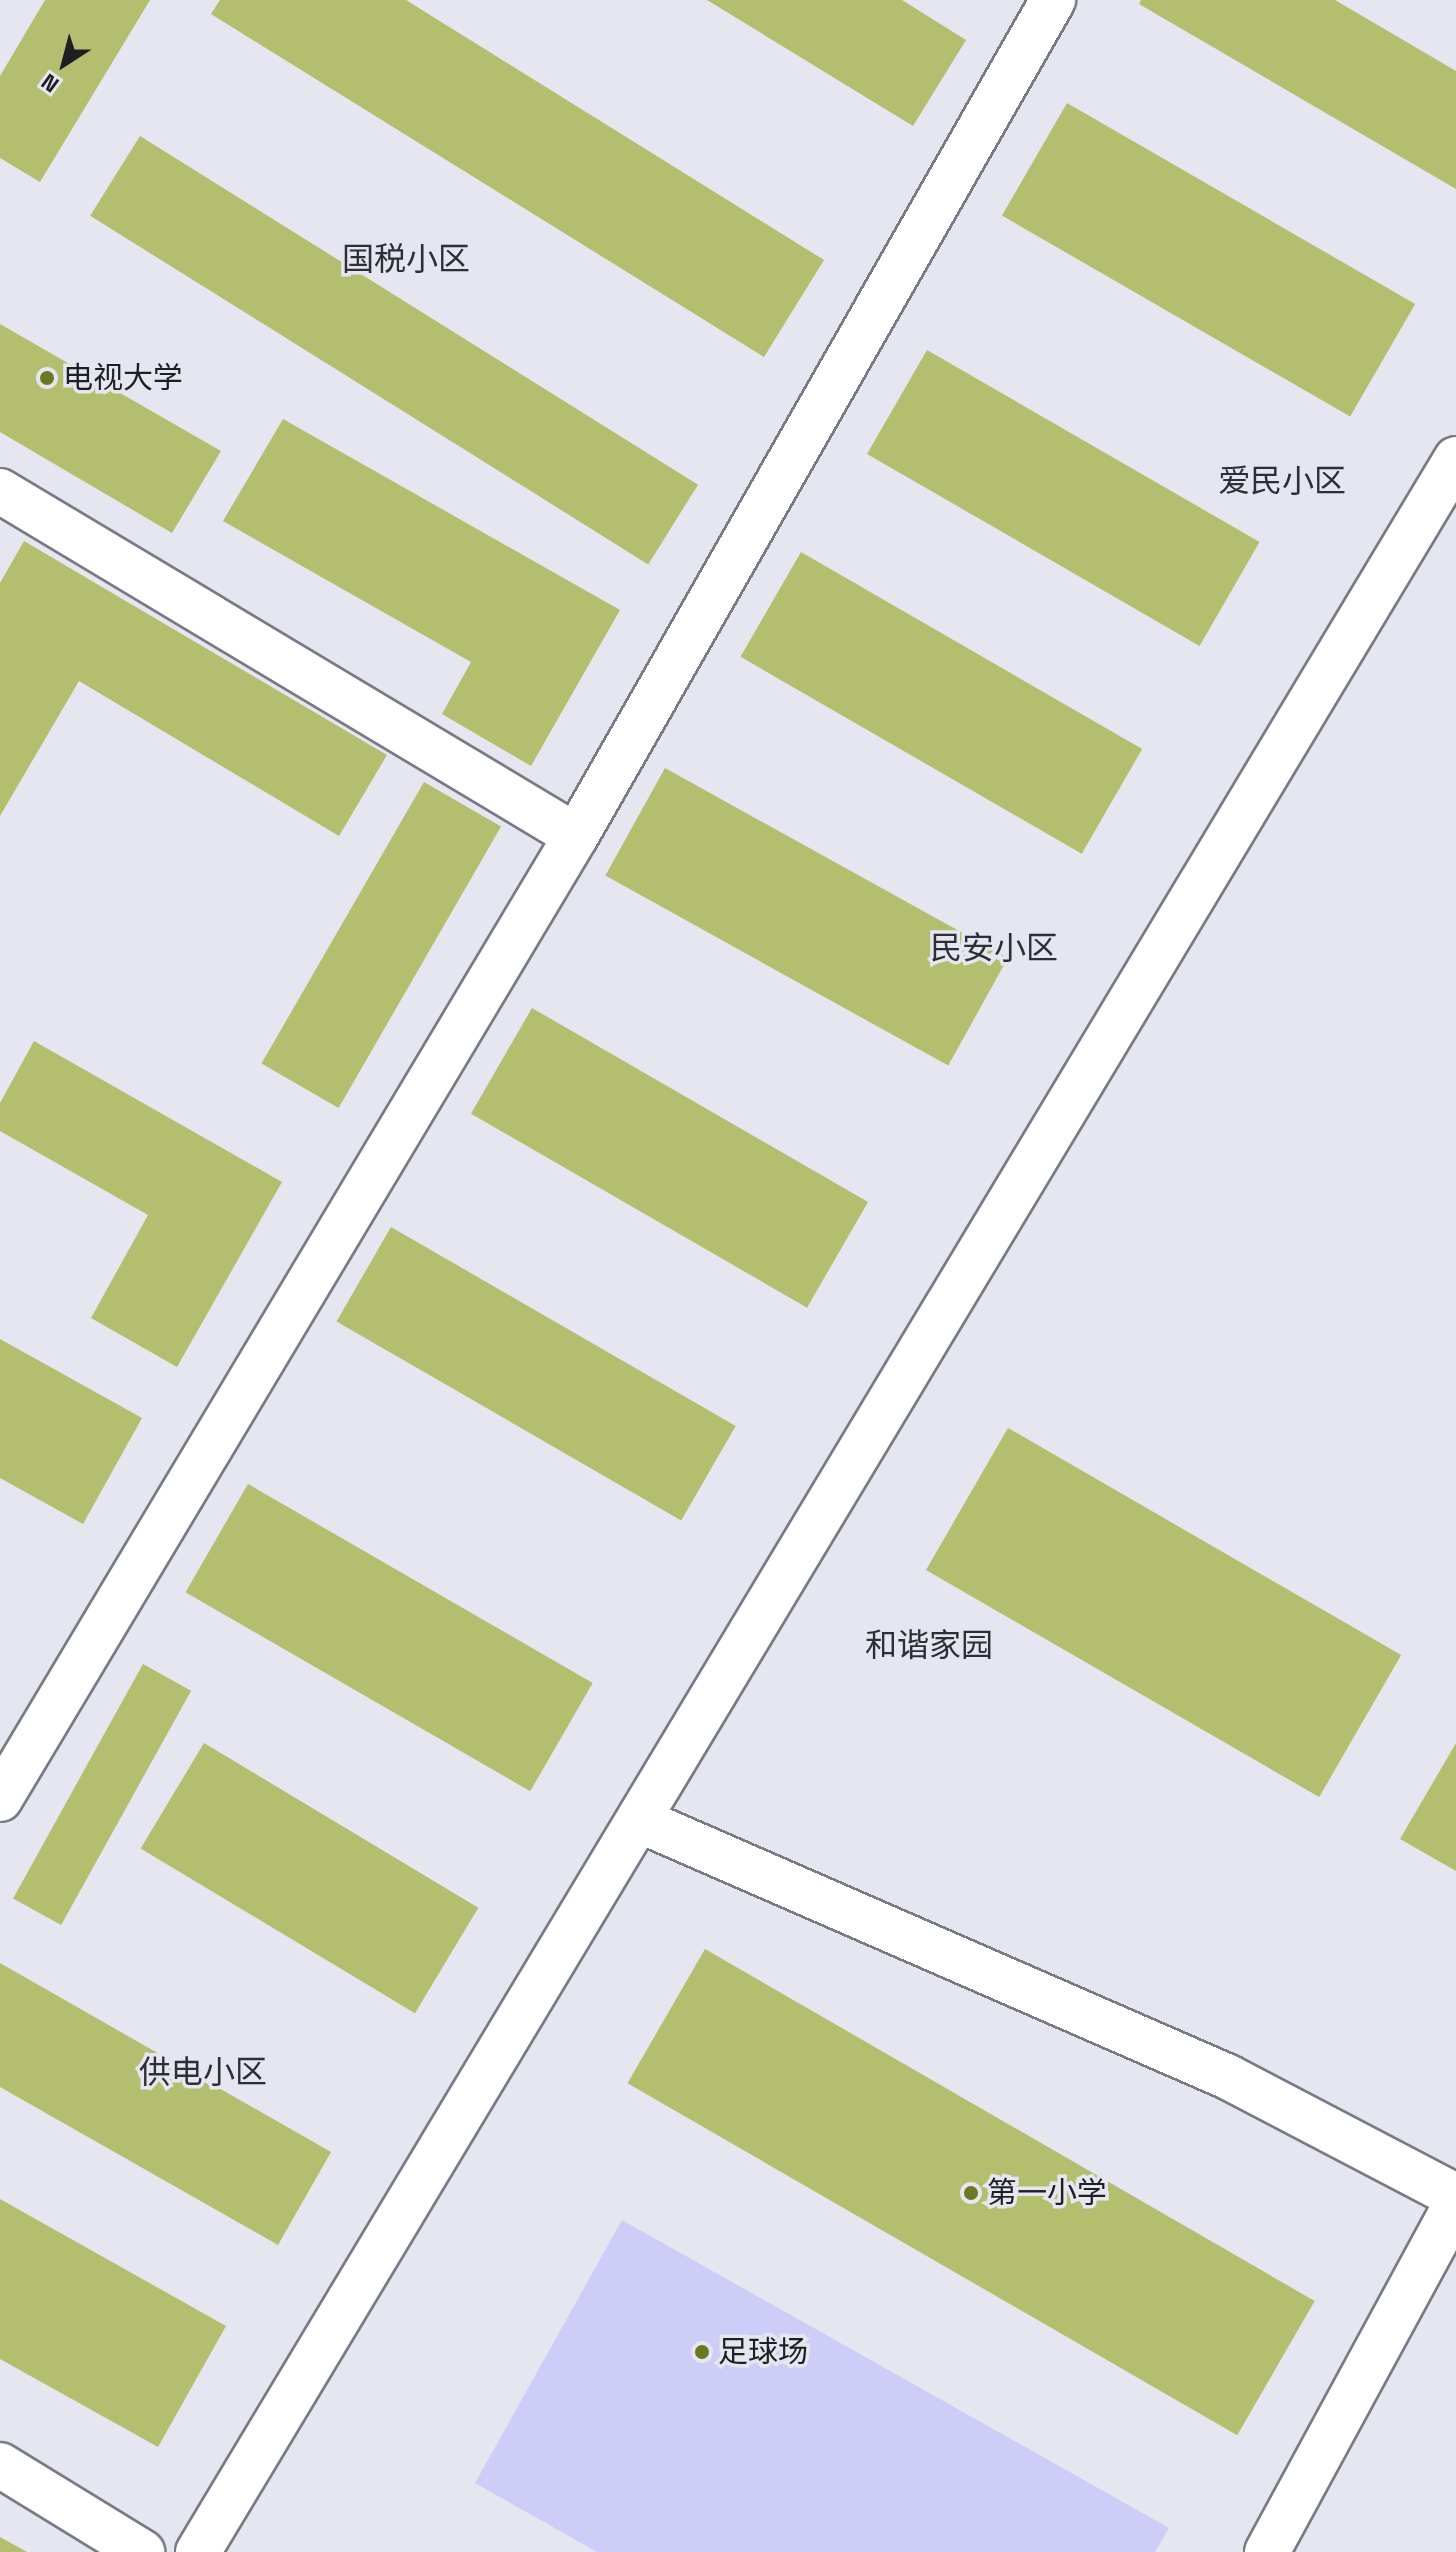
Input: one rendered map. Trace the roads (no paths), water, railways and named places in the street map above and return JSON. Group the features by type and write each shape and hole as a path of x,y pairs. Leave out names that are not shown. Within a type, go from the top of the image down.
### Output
{"street":[{"path":"0,1799 576,836 1053,0"},
{"path":"198,2552 1456,459"},
{"path":"0,491 576,836"},
{"path":"639,1820 1228,2077 1456,2196"},
{"path":"1267,2552 1456,2204"},
{"path":"0,2465 142,2552"}],"place":[{"name":"电视大学","path":"47,378"},
{"name":"第一小学","path":"971,2193"},
{"name":"足球场","path":"702,2352"}],"district":[{"name":"国税小区","path":"406,259"},
{"name":"爱民小区","path":"1282,481"},
{"name":"民安小区","path":"994,948"},
{"name":"和谐家园","path":"929,1645"},
{"name":"供电小区","path":"203,2072"}]}
